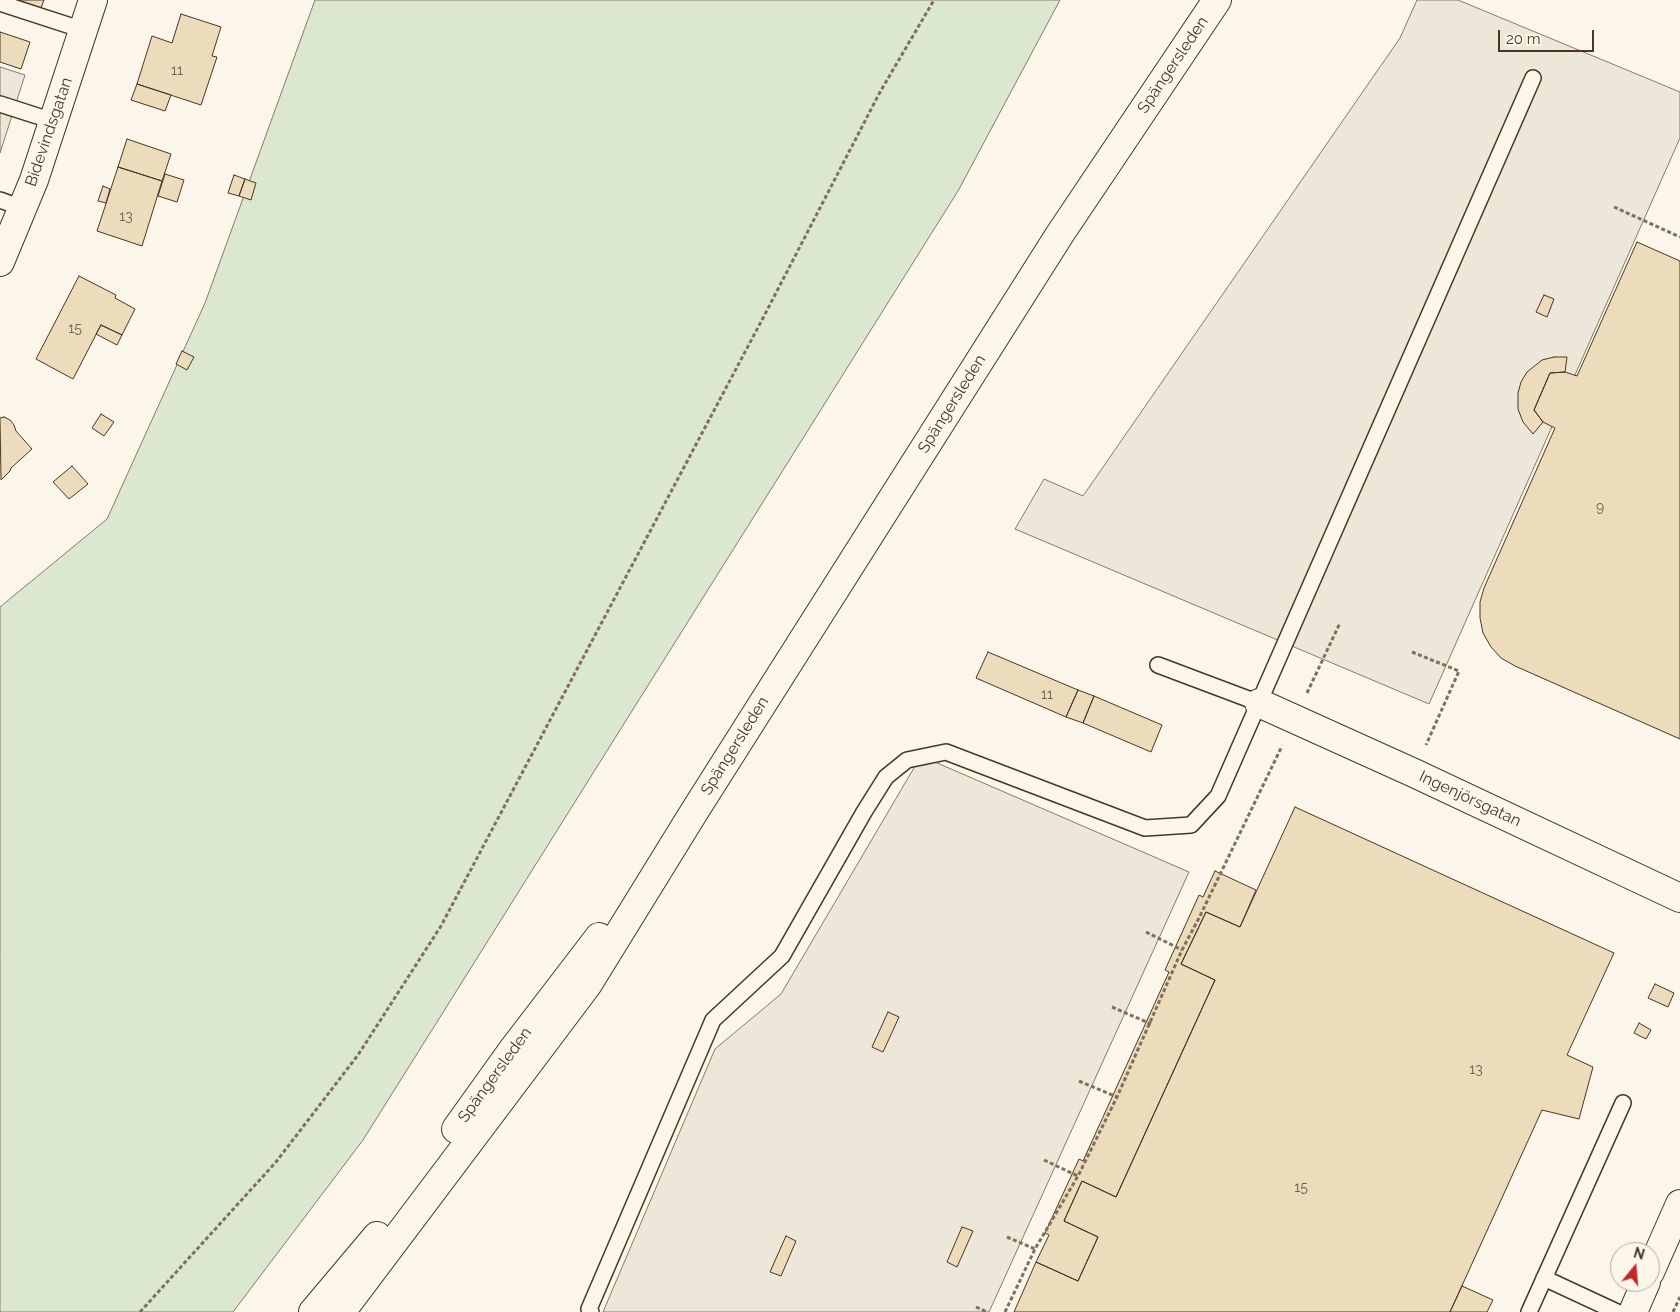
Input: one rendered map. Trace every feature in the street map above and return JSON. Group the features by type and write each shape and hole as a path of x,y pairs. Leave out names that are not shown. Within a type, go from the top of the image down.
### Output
{"main road":[{"name":"Bidevindsgatan","path":"0,262 11,204 34,180 93,0"},
{"name":"Spängersleden","path":"341,1312 588,984 694,812 1060,234 1216,0"},
{"name":"Ingenjörsgatan","path":"1259,704 1295,718 1680,898"},
{"name":"Spängersleden","path":"313,1312 386,1226 514,1048 694,812"},
{"path":"1660,1249 1680,1204"},
{"path":"1633,1312 1642,1292"}],"lane":[{"path":"0,3 83,30"},
{"path":"591,1312 593,1300 713,1020 782,956 886,777 907,760 946,752 1145,828 1191,826 1218,796 1533,78"},
{"path":"0,104 53,120"},
{"path":"1158,665 1259,704"},
{"path":"1529,1312 1623,1103"},
{"path":"1544,1278 1617,1312"}],"path":[{"path":"140,1312 276,1162 358,1055 441,926 758,327 880,92 934,0"},
{"path":"1614,207 1680,237"},
{"path":"1005,1312 1035,1249 1078,1176 1117,1097 1151,1024 1182,950 1340,623"},
{"path":"1412,652 1459,671 1414,773"},
{"path":"1146,932 1182,950"},
{"path":"1112,1007 1151,1024"},
{"path":"1079,1081 1117,1097"},
{"path":"1044,1160 1078,1176"},
{"path":"1008,1237 1035,1249"},
{"path":"1673,1312 1680,1297"},
{"path":"976,1307 987,1312"}],"green space":[{"path":"315,0 1060,0 958,191 363,1140 233,1312 0,1312 0,607 107,519 205,303"}],"shaded area":[{"path":"1417,0 1458,0 1680,92 1680,138 1429,704 1015,529 1044,479 1083,496 1400,38"},
{"path":"0,67 25,75 0,153"},
{"path":"921,756 1189,872 989,1312 603,1312 715,1049 781,994"}],"building":[{"path":"17,0 44,0 41,8"},
{"path":"181,14 221,27 212,56 217,57 201,105 137,84 152,36 172,43"},
{"path":"0,32 30,42 21,69 0,62"},
{"path":"137,84 171,95 165,111 131,100"},
{"path":"127,139 171,154 162,181 118,167"},
{"path":"118,167 162,181 142,246 97,231"},
{"path":"165,174 184,180 177,202 158,196"},
{"path":"234,175 245,179 239,196 228,193"},
{"path":"245,179 256,183 251,200 239,196"},
{"path":"103,186 110,189 106,203 98,201"},
{"path":"1637,242 1680,261 1680,739 1515,666 1501,658 1491,647 1483,633 1480,618 1480,602 1484,588 1555,428 1543,422 1534,410 1550,373 1565,372 1577,376"},
{"path":"79,276 116,295 115,298 135,309 122,335 101,325 73,379 36,359"},
{"path":"1544,295 1554,299 1547,317 1536,312"},
{"path":"101,325 122,335 117,345 96,334"},
{"path":"182,351 194,357 187,370 176,364"},
{"path":"1554,357 1567,357 1565,372 1550,373 1534,410 1543,422 1533,434 1523,422 1518,409 1518,393 1521,382 1527,372 1542,360"},
{"path":"101,414 114,422 104,436 92,428"},
{"path":"4,417 10,420 16,431 32,449 1,480 0,418"},
{"path":"72,466 88,484 69,499 53,482"},
{"path":"988,652 1078,690 1066,717 976,678"},
{"path":"1078,690 1094,696 1083,723 1066,717"},
{"path":"1094,696 1162,725 1151,752 1083,723"},
{"path":"1295,807 1614,953 1567,1055 1593,1067 1579,1119 1542,1110 1450,1312 1014,1312 1036,1262 1078,1281 1098,1237 1064,1221 1082,1181 1116,1197 1215,980 1181,964 1206,912 1240,927"},
{"path":"1215,871 1256,890 1240,927 1206,912 1181,964 1215,980 1116,1197 1082,1181 1064,1221 1098,1237 1078,1281 1036,1262 1049,1235 1045,1233 1079,1159 1083,1161 1169,972 1165,970 1199,895 1203,897"},
{"path":"1655,984 1674,993 1668,1007 1648,998"},
{"path":"888,1012 899,1017 883,1052 872,1047"},
{"path":"1639,1023 1651,1030 1646,1039 1634,1033"},
{"path":"962,1227 973,1231 957,1267 947,1262"},
{"path":"786,1236 796,1241 781,1276 770,1272"},
{"path":"1462,1286 1493,1300 1487,1312 1450,1312"}]}
